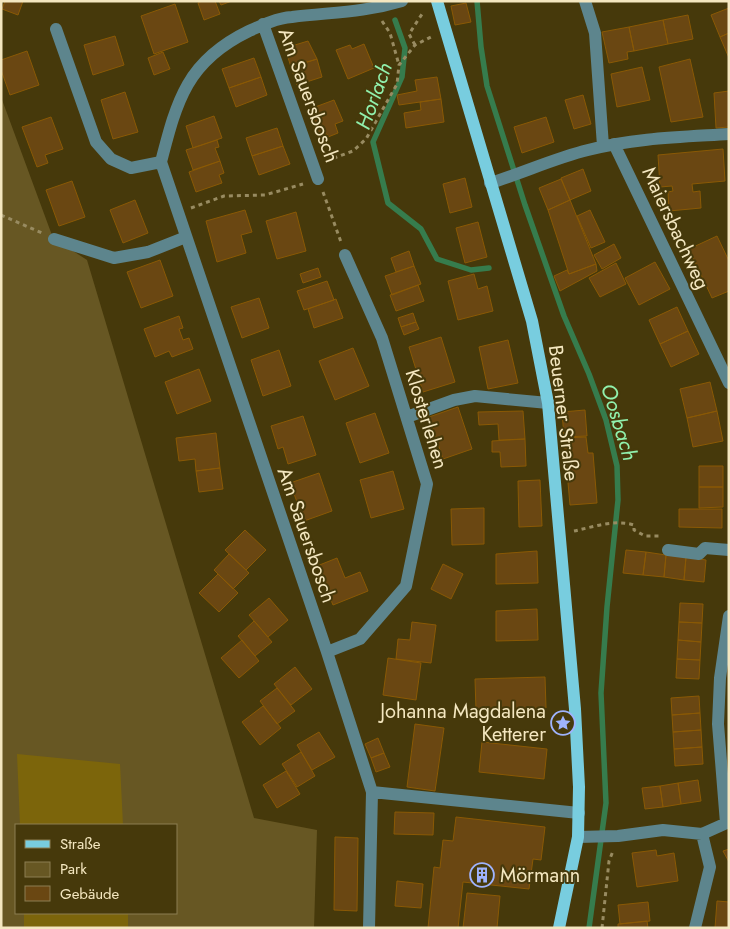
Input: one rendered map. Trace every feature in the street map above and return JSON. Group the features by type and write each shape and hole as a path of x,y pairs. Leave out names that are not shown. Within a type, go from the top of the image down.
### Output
{"main road":[{"name":"Beuerner Straße","path":"437,1 532,321 548,403 574,709 579,813 578,837 559,928"}],"street":[{"name":"Am Sauersbosch","path":"369,928 372,792 327,652 161,162 174,113 197,68 226,42 264,24 291,17 329,15 374,9 402,1"},
{"path":"585,1 595,33 609,145"},
{"name":"Am Sauersbosch","path":"264,24 318,179"},
{"path":"56,29 96,142 111,159 131,168 161,162"},
{"path":"490,182 523,173 586,150 609,145 656,138 729,134"},
{"name":"Maiersbachweg","path":"609,145 729,384"},
{"path":"54,238 114,258 148,252 186,237"},
{"name":"Klosterlehen","path":"327,652 360,639 406,586 427,484 382,338 345,255"},
{"path":"407,417 454,400 475,396 548,403"},
{"path":"668,550 699,554 705,548 729,550"},
{"path":"578,837 616,836 663,830 702,834 727,822 718,724 720,678 729,616"},
{"path":"372,792 579,813"},
{"path":"695,928 710,867 702,834"}],"path":[{"path":"399,65 415,45 409,34 419,22 426,8"},
{"path":"314,165 353,151 366,139 397,84 399,65 390,33 374,9"},
{"path":"178,212 224,196 265,195 318,179 345,255"},
{"path":"1,215 54,238"},
{"path":"559,534 603,524 629,524"},
{"path":"602,928 609,861 616,836"}],"green space":[{"path":"1,97 53,238 87,260 254,818 317,830 314,928 1,928"}],"shaded area":[{"path":"17,754 120,764 123,824 20,824"},
{"path":"24,914 128,914 128,928 24,928"}],"building":[{"path":"5,1 23,1 18,15 2,9"},
{"path":"202,1 215,1 220,14 204,20 198,3"},
{"path":"219,1 232,1 221,5"},
{"path":"466,3 471,22 455,25 451,6"},
{"path":"175,4 188,42 154,54 141,16"},
{"path":"729,8 729,33 720,37 711,15"},
{"path":"688,15 693,39 668,44 663,20"},
{"path":"663,20 668,44 634,51 629,27"},
{"path":"629,27 634,51 627,52 628,59 609,63 602,32"},
{"path":"729,33 729,58 720,37"},
{"path":"115,36 124,65 93,75 84,45"},
{"path":"308,41 317,59 291,67 285,48"},
{"path":"364,44 374,68 348,79 336,50 350,45 352,49"},
{"path":"27,51 39,85 10,95 1,70 1,60"},
{"path":"163,52 170,69 154,75 148,58"},
{"path":"254,58 261,77 229,88 222,69"},
{"path":"317,59 322,77 297,85 291,67"},
{"path":"690,59 703,117 671,122 659,67"},
{"path":"642,67 650,100 617,107 611,74"},
{"path":"261,77 267,95 236,107 229,88"},
{"path":"437,77 441,99 399,105 397,95 417,91 415,80"},
{"path":"729,91 729,127 716,128 714,93"},
{"path":"125,92 138,132 113,139 101,100"},
{"path":"583,95 591,124 574,129 565,100"},
{"path":"441,99 444,122 406,128 404,113 421,110 420,102"},
{"path":"334,100 343,121 335,124 338,133 328,137 327,134 318,137 307,110"},
{"path":"214,116 222,138 193,148 186,126"},
{"path":"51,117 63,149 45,155 48,163 37,167 22,127"},
{"path":"546,117 554,142 522,153 514,127"},
{"path":"277,128 283,146 252,156 246,138"},
{"path":"217,140 219,147 215,148 220,161 193,170 186,150"},
{"path":"283,146 290,164 259,175 252,156"},
{"path":"723,149 725,181 692,184 693,192 700,191 701,208 669,211 668,192 673,191 672,186 660,187 658,155"},
{"path":"220,161 224,173 219,175 222,183 196,192 189,172"},
{"path":"583,169 591,191 570,200 561,178"},
{"path":"465,178 472,207 450,213 443,184"},
{"path":"561,179 570,200 548,210 539,188"},
{"path":"72,181 85,217 59,226 46,190"},
{"path":"135,200 148,233 123,243 110,210"},
{"path":"570,200 596,264 569,274 548,210"},
{"path":"245,210 252,232 241,235 246,253 217,262 206,221"},
{"path":"590,210 605,242 591,248 577,216"},
{"path":"296,212 306,251 277,259 266,221"},
{"path":"478,222 487,257 465,263 456,228"},
{"path":"717,236 729,261 729,291 712,298 689,249"},
{"path":"614,244 621,258 602,269 594,255"},
{"path":"409,251 414,266 396,272 391,258"},
{"path":"160,260 173,296 141,308 127,272"},
{"path":"655,262 670,289 639,305 625,278"},
{"path":"616,263 626,284 600,297 589,278"},
{"path":"596,264 597,271 560,291 554,276 567,270 569,274"},
{"path":"414,266 421,284 392,295 385,276"},
{"path":"318,268 321,277 303,283 300,274"},
{"path":"474,274 478,289 487,286 493,311 458,320 448,281"},
{"path":"327,281 334,300 304,310 297,291"},
{"path":"418,285 424,301 396,311 390,295"},
{"path":"259,298 269,328 242,338 231,307"},
{"path":"336,299 343,318 314,328 308,309"},
{"path":"677,307 688,331 660,344 649,320"},
{"path":"413,313 416,322 401,327 398,318"},
{"path":"179,316 183,328 179,329 183,340 189,338 193,349 172,357 169,351 155,357 144,329"},
{"path":"416,322 419,329 404,335 401,327"},
{"path":"688,331 699,354 671,367 660,344"},
{"path":"441,337 455,382 423,392 409,347"},
{"path":"508,340 518,383 488,389 479,347"},
{"path":"353,348 369,386 335,400 319,361"},
{"path":"279,350 291,386 263,396 251,360"},
{"path":"199,369 211,401 177,414 165,382"},
{"path":"710,382 717,411 687,418 680,389"},
{"path":"458,407 472,449 443,459 429,417"},
{"path":"585,410 587,436 564,437 562,412"},
{"path":"523,411 525,439 499,440 498,424 479,425 478,412"},
{"path":"717,411 723,441 693,447 687,418"},
{"path":"375,413 389,453 360,463 346,423"},
{"path":"303,416 316,455 288,464 283,447 278,449 271,426"},
{"path":"216,433 220,468 196,471 195,459 179,461 176,438"},
{"path":"586,437 588,453 593,453 597,503 570,505 564,438"},
{"path":"525,439 526,466 501,467 500,452 492,452 492,441"},
{"path":"699,466 723,466 723,487 699,487"},
{"path":"220,468 223,489 199,492 196,471"},
{"path":"393,471 404,509 371,518 360,480"},
{"path":"319,473 332,511 304,521 290,483"},
{"path":"540,480 542,526 519,527 518,481"},
{"path":"699,487 723,487 723,507 699,508"},
{"path":"484,508 484,544 452,545 451,509"},
{"path":"679,509 722,509 722,528 679,527"},
{"path":"245,530 266,550 246,570 225,550"},
{"path":"626,550 646,552 643,575 623,573"},
{"path":"537,551 538,583 496,584 496,554"},
{"path":"646,552 666,555 664,577 643,575"},
{"path":"229,554 249,573 233,589 214,570"},
{"path":"666,555 686,557 684,580 664,577"},
{"path":"686,557 706,560 704,582 684,580"},
{"path":"337,558 345,578 360,572 368,591 333,605 317,566"},
{"path":"443,564 463,574 451,599 431,589"},
{"path":"218,574 238,593 219,612 199,593"},
{"path":"269,598 288,620 268,637 249,615"},
{"path":"680,603 703,604 702,623 679,622"},
{"path":"537,609 538,640 496,641 496,611"},
{"path":"254,621 272,642 255,656 238,636"},
{"path":"412,622 436,625 431,663 396,659 398,639 410,640"},
{"path":"679,622 702,623 701,642 678,640"},
{"path":"242,640 259,661 239,678 221,658"},
{"path":"678,640 701,642 700,660 677,659"},
{"path":"388,658 421,663 416,700 383,695"},
{"path":"677,659 700,660 699,679 676,678"},
{"path":"295,667 312,689 291,705 274,684"},
{"path":"545,677 546,708 476,710 475,679"},
{"path":"277,688 295,711 277,724 260,701"},
{"path":"699,696 700,713 672,715 671,698"},
{"path":"263,706 281,728 260,745 242,722"},
{"path":"700,713 701,730 673,732 672,715"},
{"path":"415,724 444,728 435,791 407,787"},
{"path":"701,730 702,747 674,749 673,732"},
{"path":"319,732 335,757 312,770 297,745"},
{"path":"378,738 384,753 371,758 365,744"},
{"path":"482,742 547,749 544,779 479,772"},
{"path":"702,747 703,764 675,766 674,749"},
{"path":"301,752 315,776 297,787 282,764"},
{"path":"384,753 390,767 376,772 371,758"},
{"path":"286,771 300,794 277,808 263,785"},
{"path":"698,780 701,801 681,804 678,783"},
{"path":"678,783 681,804 663,807 660,786"},
{"path":"660,786 663,807 645,809 642,788"},
{"path":"395,812 434,813 433,835 394,834"},
{"name":"Mörmann","path":"456,817 545,827 541,860 533,859 529,889 463,882 458,928 428,928 434,867 440,868 443,840 453,841"},
{"path":"335,837 358,838 357,911 334,910"},
{"path":"729,849 729,862 723,851"},
{"path":"656,850 657,856 674,853 678,881 637,887 632,853"},
{"path":"397,881 423,884 421,908 395,906"},
{"path":"467,893 500,896 497,928 463,928"},
{"path":"717,901 729,902 729,928 715,928"},
{"path":"648,902 650,921 620,924 618,905"},
{"path":"647,921 648,928 618,928 618,924"}],"waterway":[{"name":"Oosbach","path":"477,1 487,86 525,205 564,316 606,420 617,466 618,500 607,607 601,693 606,803 589,928"},
{"name":"Horlach","path":"395,20 405,48 402,77 373,142 388,203 421,229 437,259 471,270 489,268"}],"place":[{"name":"Johanna Magdalena Ketterer","path":"563,723"},
{"name":"Mörmann","path":"482,875"}]}
